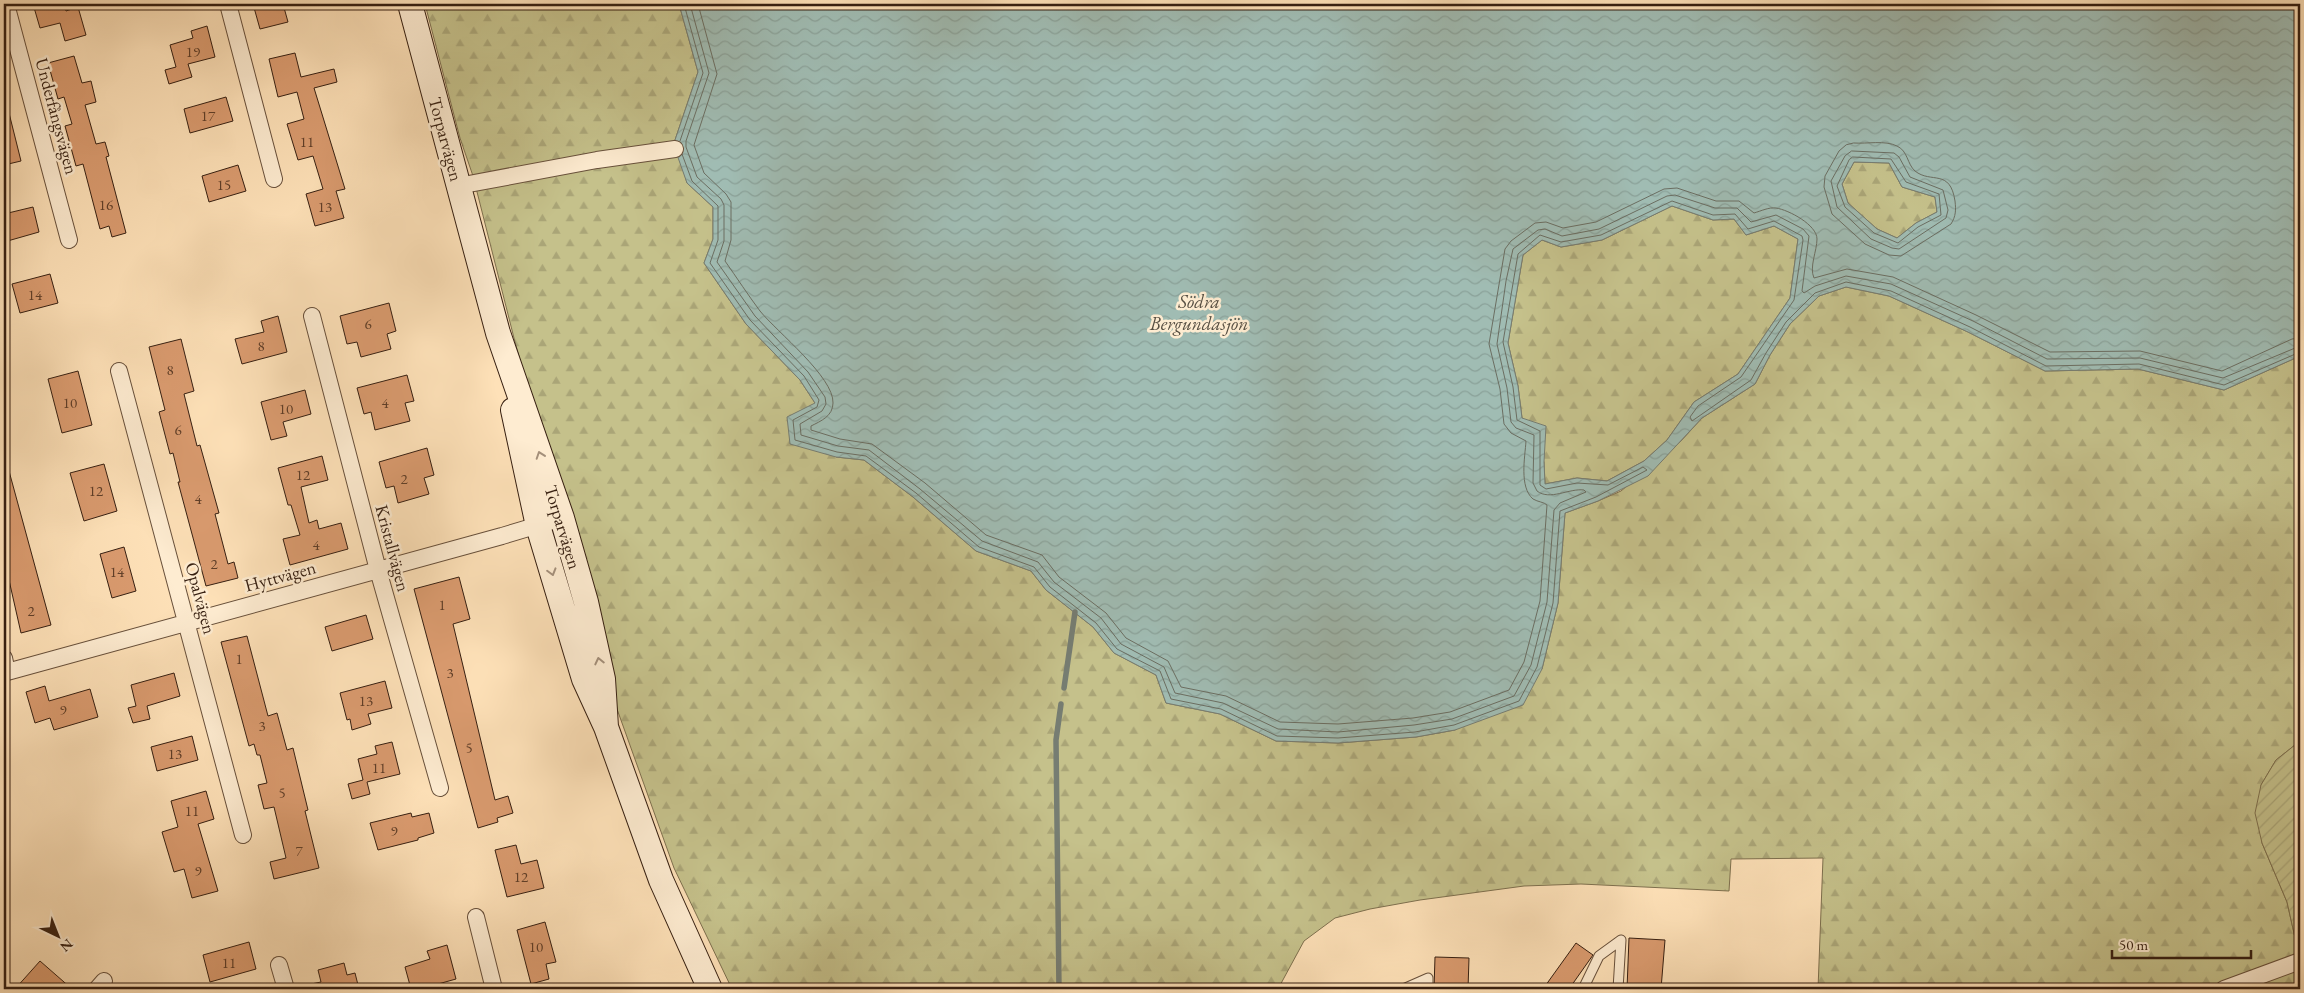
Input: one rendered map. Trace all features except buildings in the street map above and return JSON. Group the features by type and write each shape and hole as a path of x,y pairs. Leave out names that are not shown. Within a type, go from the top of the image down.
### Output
{"street":[{"name":"Underfångsvägen","path":"6,4 69,240"},
{"path":"228,4 274,179"},
{"name":"Torparvägen","path":"410,4 498,333 562,518 586,602 603,679 606,727"},
{"path":"458,186 597,160 675,149"},
{"name":"Kristallvägen","path":"312,316 378,570 440,788"},
{"name":"Torparvägen","path":"498,333 520,449 538,526 584,679 606,727 661,880 710,989"},
{"name":"Opalvägen","path":"119,371 244,835"},
{"name":"Hyttvägen","path":"6,665 186,622 562,518"},
{"path":"476,917 494,989"},
{"name":"Torparvägen","path":"683,930 718,989"},
{"path":"2224,989 2300,961"},
{"path":"279,965 286,989"}],"lane":[{"path":"1583,989 1599,956 1621,940 1618,989"},
{"path":"1403,989 1428,978 1428,989"}],"green space":[{"path":"425,4 679,4 698,72 675,140 687,183 713,207 713,239 704,263 746,324 800,380 815,403 836,457 864,460 913,497 976,551 1031,571 1046,590 1093,627 1114,653 1156,675 1166,703 1220,714 1276,741 1338,743 1416,737 1455,730 1542,669 1558,603 1565,513 1621,491 1681,441 1702,418 1755,384 1770,355 1790,324 1819,296 1846,287 1889,296 1968,332 2045,371 2138,369 2224,390 2300,356 2300,741 2276,760 2261,785 2262,843 2287,902 2300,960 2300,989 1818,989 1823,858 1731,859 1729,891 1581,884 1524,886 1420,900 1370,909 1335,918 1304,941 1278,989 732,989 674,868 617,709 597,611 541,435 515,342 473,176 460,138"},
{"path":"1854,162 1889,163 1902,187 1935,197 1937,212 1916,223 1897,238 1877,229 1848,203 1842,184"},
{"path":"1672,206 1713,220 1734,219 1746,235 1774,226 1798,239 1790,298 1738,374 1694,402 1667,440 1644,461 1607,481 1577,478 1545,484 1544,462 1522,418 1518,386 1508,343 1523,255 1542,240 1561,247 1602,240"},
{"path":"2300,741 2300,960 2287,902 2262,843 2255,813 2261,785 2276,760"}],"water":[{"name":"Södra Bergundasjön","path":"679,4 2300,4 2300,356 2224,390 2138,369 2045,371 1968,332 1889,296 1846,287 1819,296 1790,324 1770,355 1755,384 1702,418 1648,476 1598,501 1565,513 1558,603 1542,669 1523,705 1455,730 1416,737 1338,743 1276,741 1220,714 1166,703 1156,675 1114,653 1093,627 1046,590 1031,571 976,551 913,497 864,460 836,457 790,444 787,417 815,403 800,380 746,324 704,263 713,239 713,207 687,183 675,149 675,140 698,72","holes":["1854,162 1889,163 1902,187 1935,197 1937,212 1916,223 1897,238 1877,229 1848,203 1842,184","1672,206 1713,220 1734,219 1746,235 1774,226 1798,239 1790,298 1738,374 1694,402 1667,440 1644,461 1607,481 1577,478 1545,484 1546,426 1522,418 1518,386 1508,343 1523,255 1542,240 1561,247 1602,240"]}],"waterway":[{"path":"1064,688 1075,612"},
{"path":"1059,989 1056,740 1061,704"}]}
